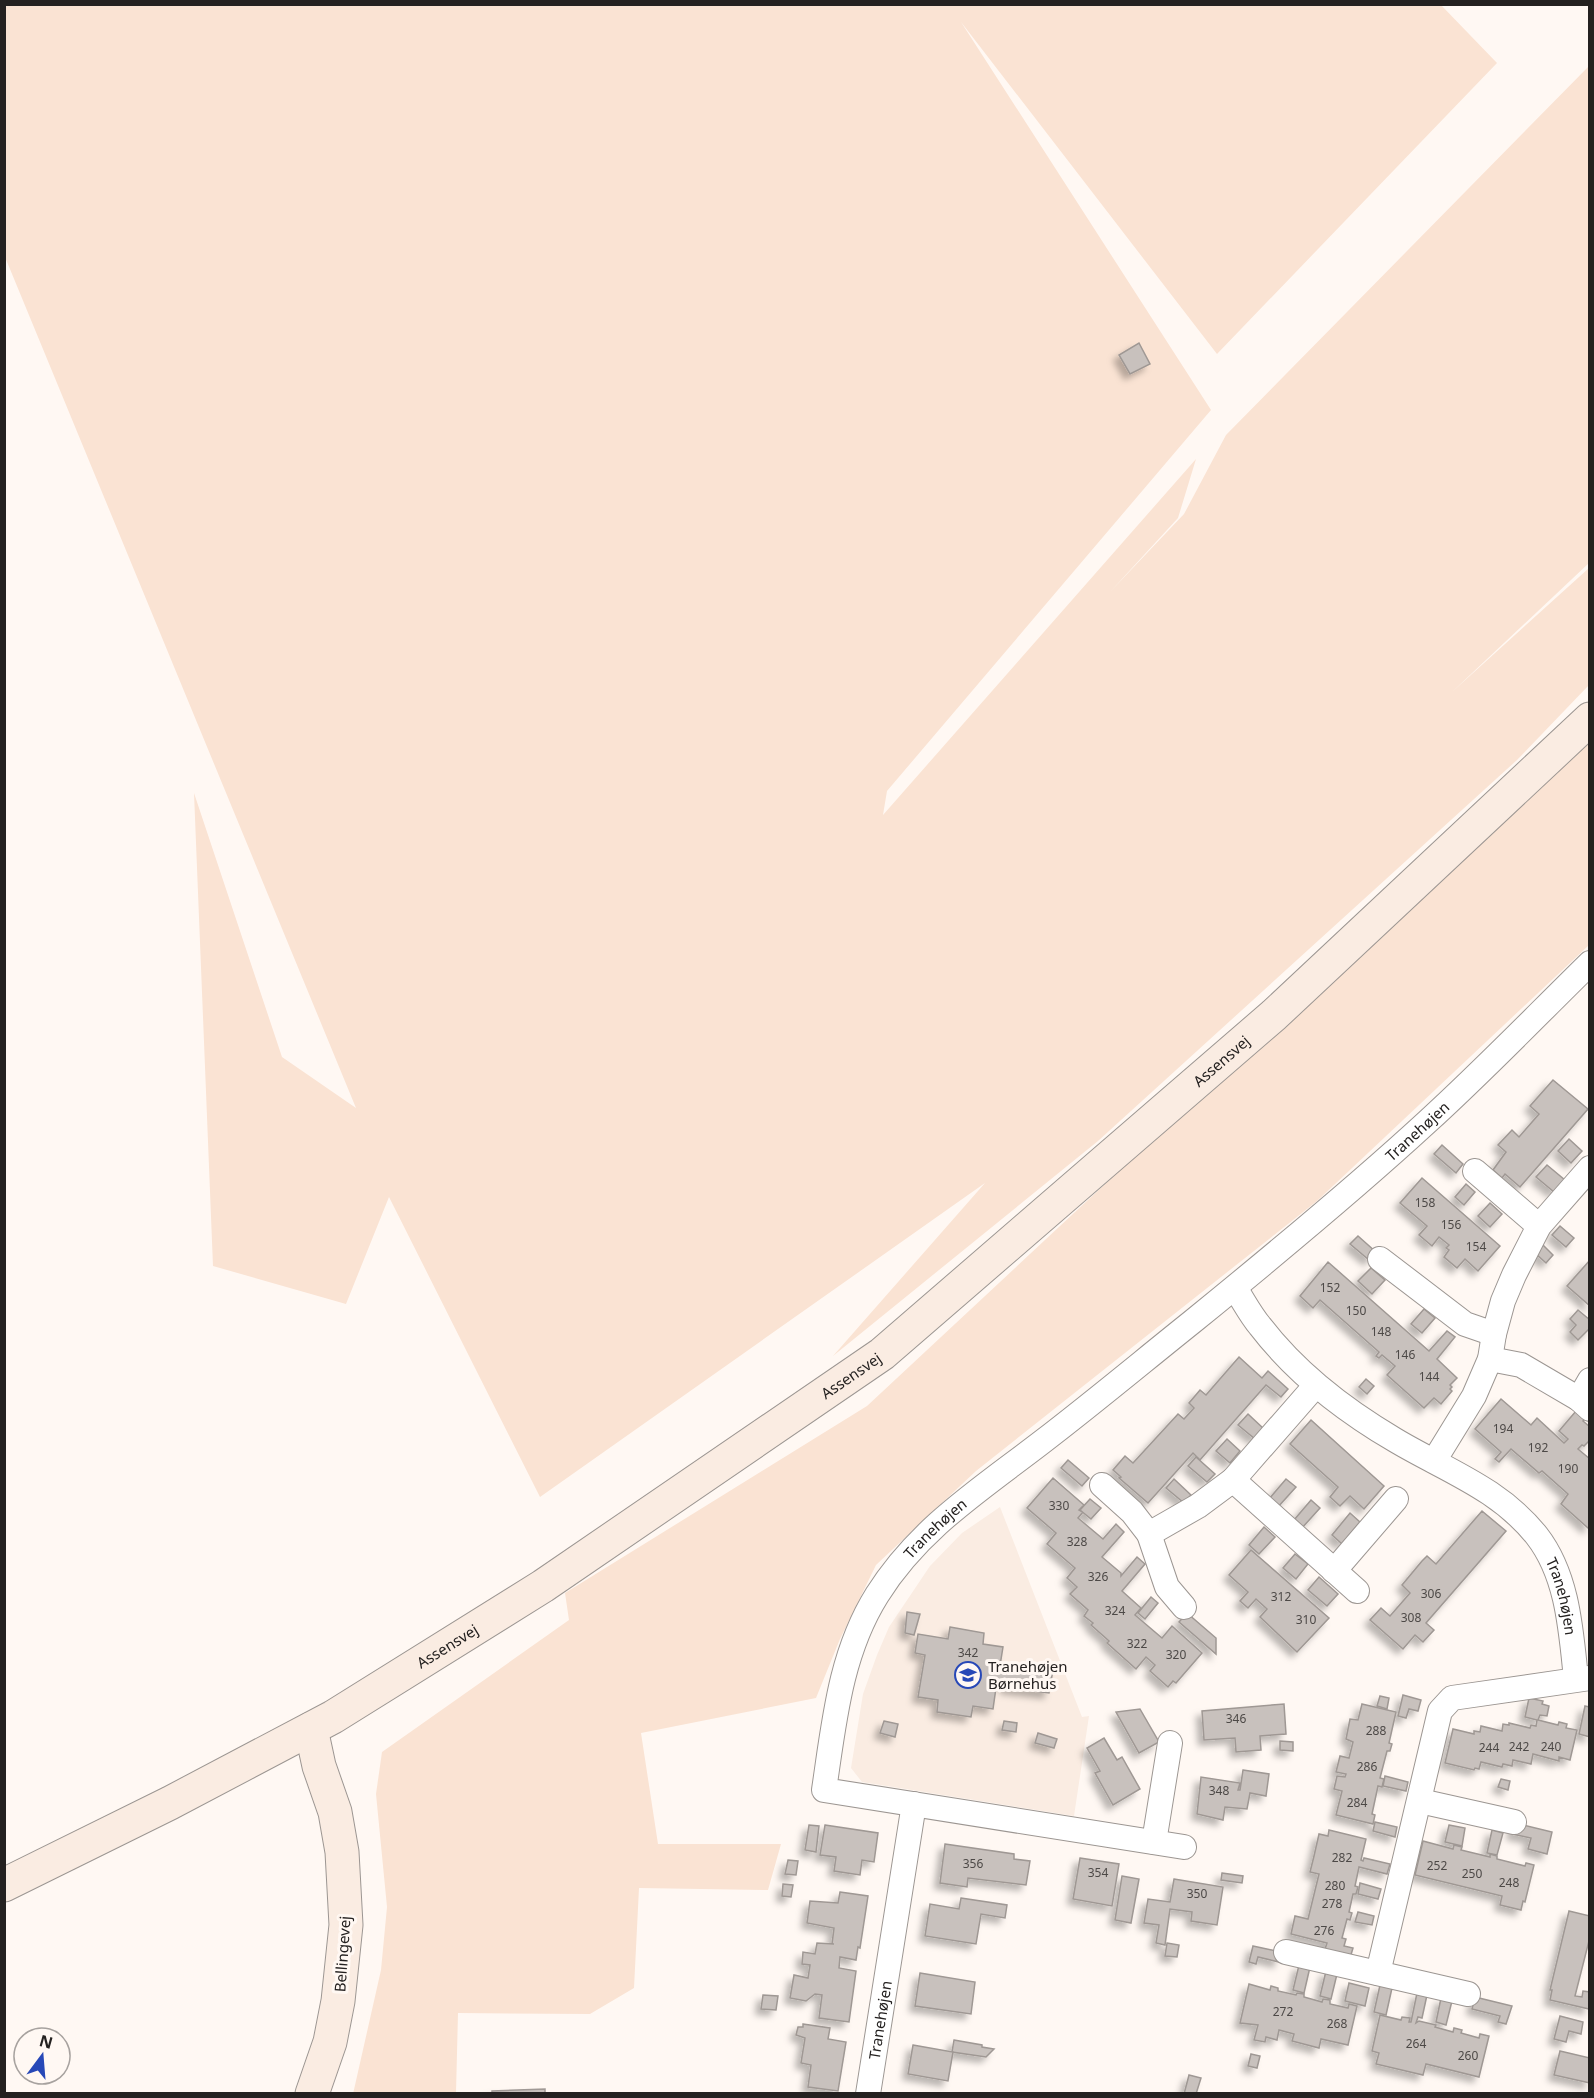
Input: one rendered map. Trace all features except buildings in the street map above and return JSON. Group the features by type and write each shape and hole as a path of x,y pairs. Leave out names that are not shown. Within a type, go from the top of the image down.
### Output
{"main road":[{"name":"Assensvej","path":"4,1885 170,1803 322,1723 543,1586 882,1354 1274,1015 1590,719"},
{"name":"Bellingevej","path":"312,2094 330,2042 343,1965 346,1925 345,1888 335,1812 319,1767 322,1723"}],"street":[{"name":"Tranehøjen","path":"1184,1847 824,1790 836,1703 846,1665 860,1629 876,1596 912,1548 944,1517 968,1496 1087,1407 1333,1207 1430,1120 1590,963"},
{"path":"1434,1461 1474,1396 1490,1359 1494,1334 1514,1275 1539,1226 1590,1168"},
{"path":"1475,1171 1539,1226"},
{"path":"1380,1259 1465,1324 1494,1334"},
{"name":"Tranehøjen","path":"1235,1288 1259,1325 1285,1356 1316,1385 1353,1413 1395,1440 1484,1488 1514,1510 1538,1537 1554,1566 1566,1600 1583,1679 1452,1698 1440,1711 1377,1973"},
{"path":"1490,1359 1521,1365 1586,1396"},
{"path":"1149,1534 1190,1511 1233,1480 1316,1385"},
{"path":"1233,1480 1357,1591"},
{"path":"1102,1485 1132,1512 1149,1534 1167,1587 1184,1607"},
{"path":"1334,1571 1396,1499"},
{"path":"1154,1842 1170,1743"},
{"path":"1420,1801 1514,1822"},
{"name":"Tranehøjen","path":"868,2094 914,1804"},
{"path":"1286,1952 1468,1994"}],"shaded area":[{"path":"4,5 1441,5 1497,63 1217,354 961,22 1211,410 887,791 883,815 1196,459 1178,518 1110,592 1184,514 1226,435 1589,66 1589,563 1452,692 1589,568 1589,685 1517,760 1098,1141 833,1356 985,1183 540,1497 389,1197 346,1304 213,1266 194,793 282,1057 356,1108 5,257"},
{"path":"1589,733 1589,945 1317,1201 976,1471 876,1565 840,1639 816,1698 641,1733 658,1844 781,1844 768,1890 639,1888 634,1988 590,2014 458,2013 456,2093 353,2094 381,1970 387,1907 376,1794 382,1752 569,1620 565,1593 867,1406"},
{"name":"Tranehøjen Børnehus","path":"1000,1507 1082,1717 1089,1716 1074,1816 862,1782 851,1768 863,1694 889,1627 930,1566 962,1533"}],"place":[{"name":"Tranehøjen Børnehus","path":"968,1675"}]}
